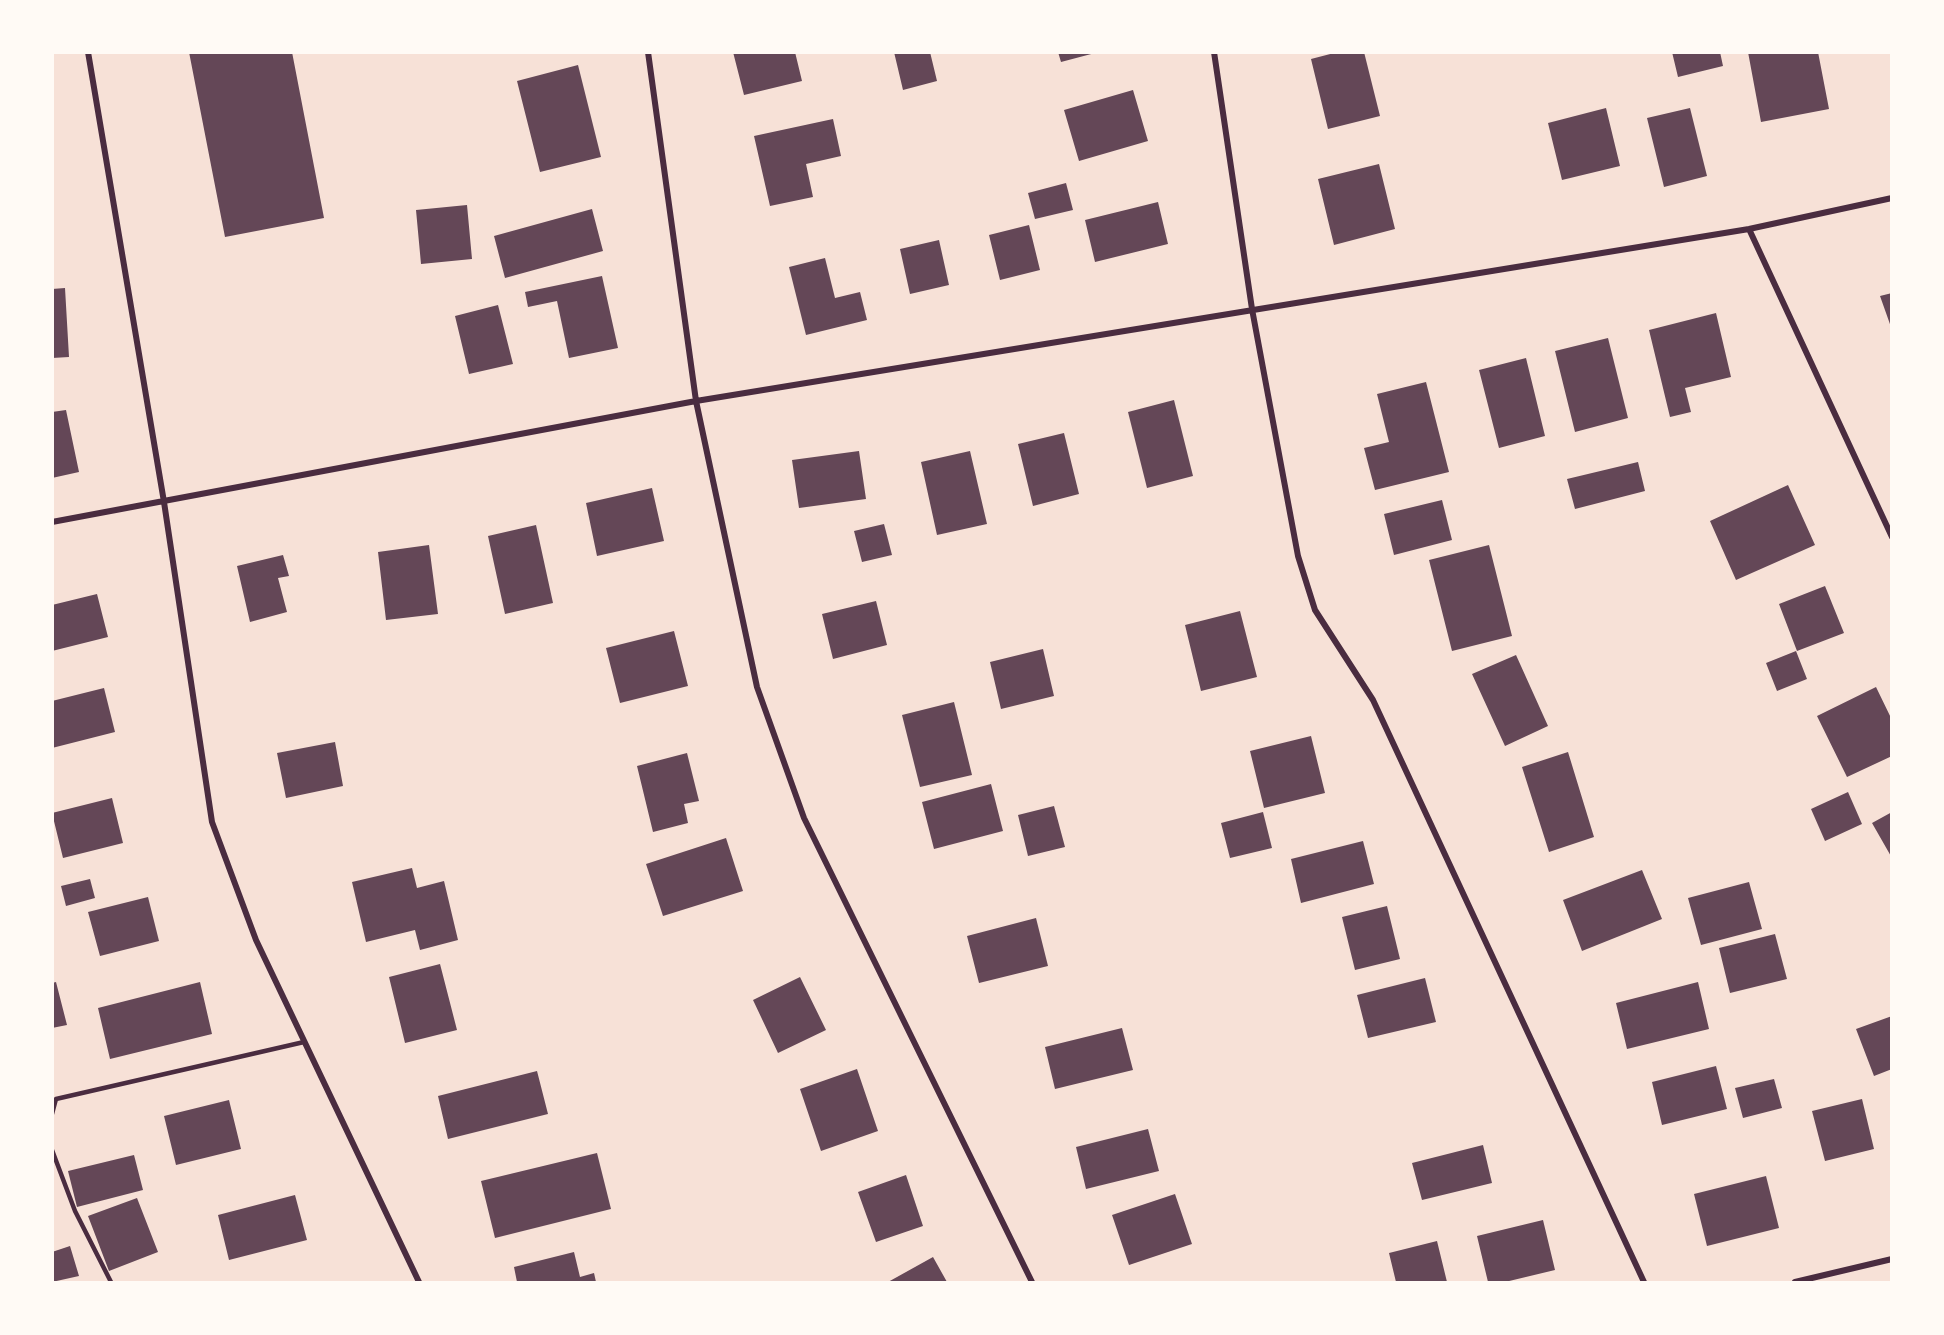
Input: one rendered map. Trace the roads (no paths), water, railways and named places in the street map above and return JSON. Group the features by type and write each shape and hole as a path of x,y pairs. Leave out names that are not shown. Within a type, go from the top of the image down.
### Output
{"street":[{"path":"88,52 164,502 212,822 256,940 419,1282"},
{"path":"648,52 696,400 757,687 804,818 1032,1282"},
{"path":"1214,52 1252,309 1298,556 1315,610 1373,700 1644,1282"},
{"path":"52,522 696,400 1749,229 1892,198"},
{"path":"1749,229 1892,537"},
{"path":"1796,1282 1892,1259"}],"lane":[{"path":"52,1114 56,1100 304,1042"},
{"path":"52,1150 75,1211 111,1282"}]}
